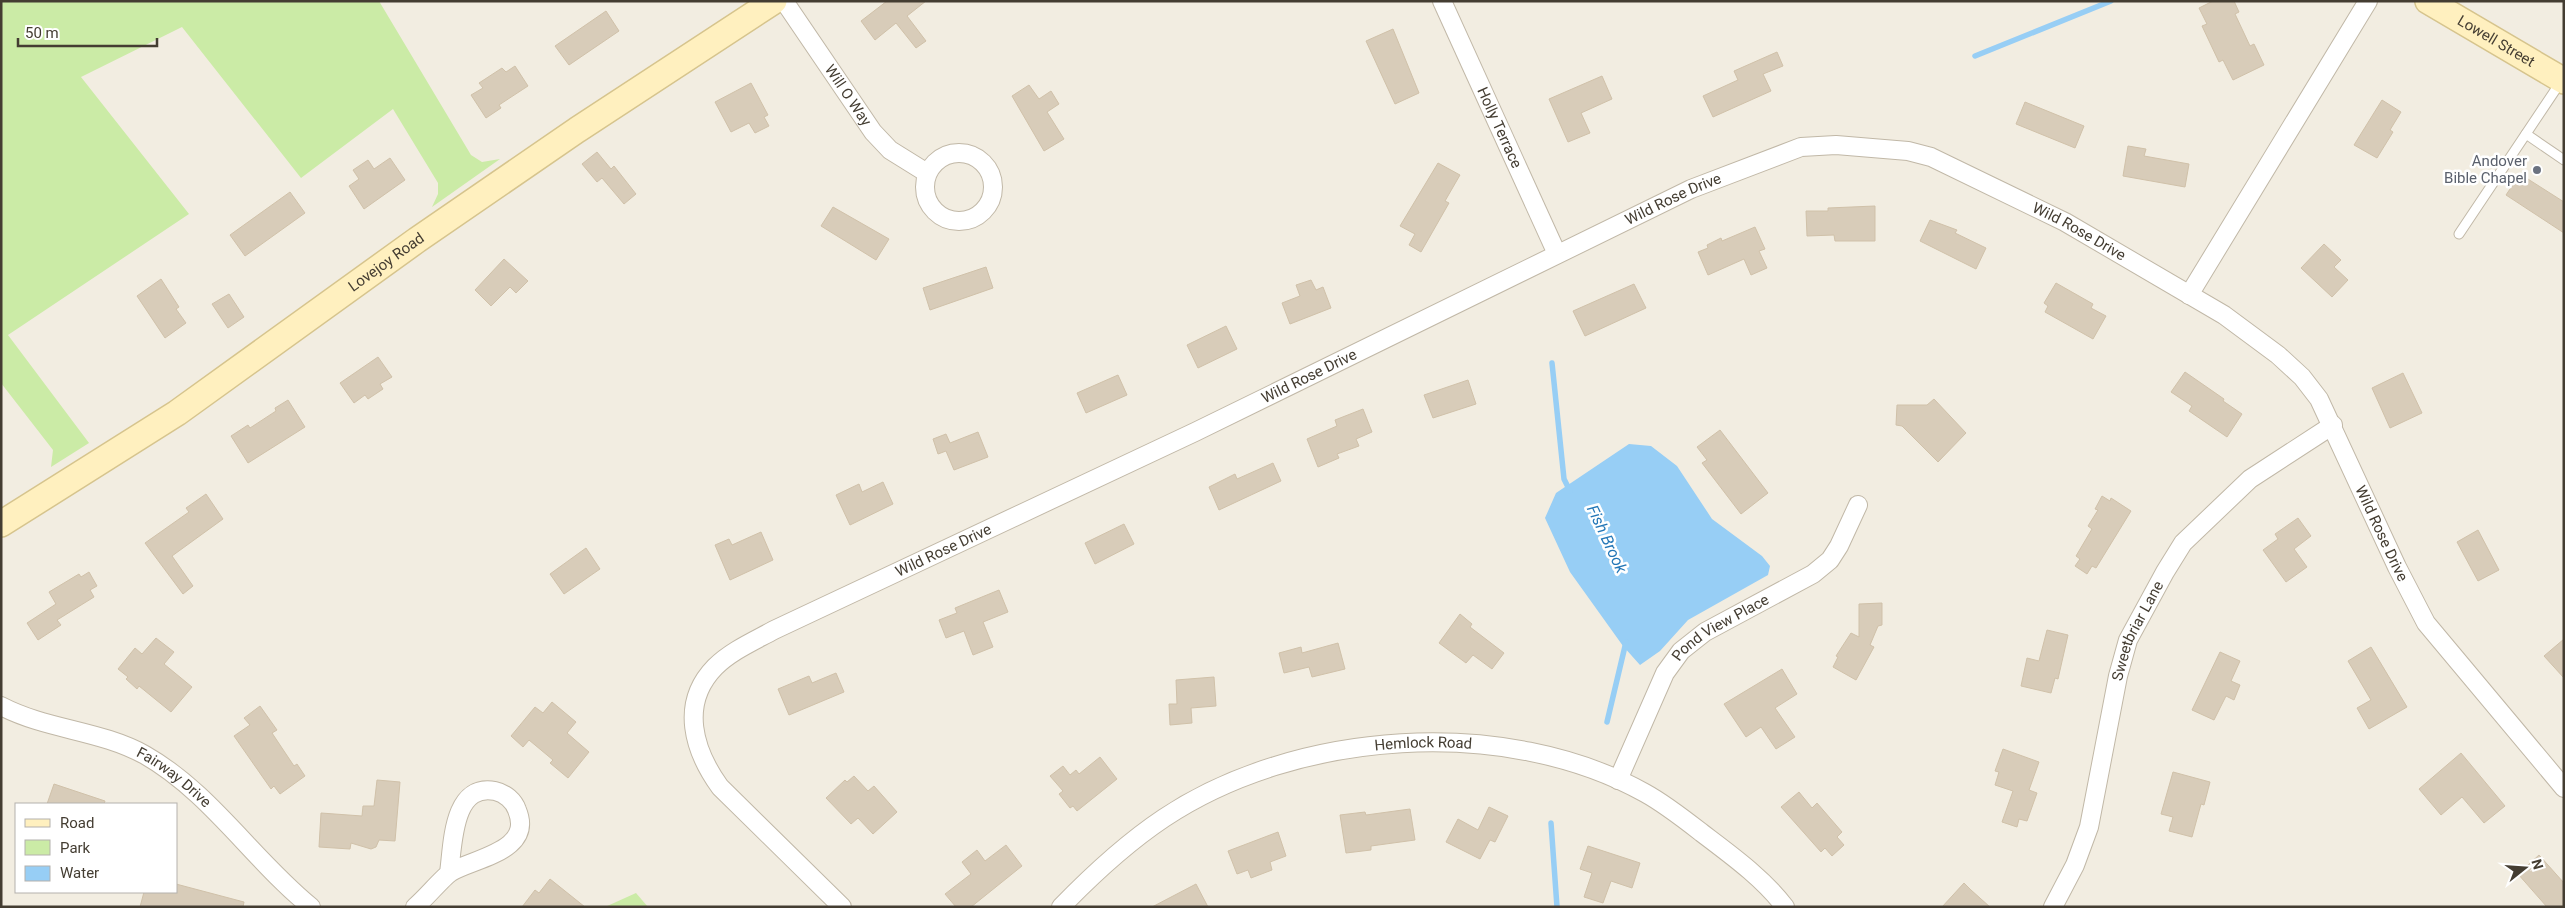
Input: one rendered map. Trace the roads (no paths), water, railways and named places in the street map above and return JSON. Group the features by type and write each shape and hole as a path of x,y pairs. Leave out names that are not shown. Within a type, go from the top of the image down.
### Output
{"main road":[{"name":"Lovejoy Road","path":"1,524 177,413 417,240 569,136 774,1"},
{"name":"Lowell Street","path":"2428,1 2563,81"}],"street":[{"name":"Will O Way","path":"784,1 873,132 890,150 927,173"},
{"name":"Holly Terrace","path":"1442,1 1558,254"},
{"path":"2189,295 2368,1"},
{"name":"Wild Rose Drive","path":"842,907 720,787 705,767 697,747 693,712 700,691 714,668 731,653 774,630 1195,432 1691,189 1801,147 1846,146 1908,150 1931,157 2065,222 2224,315 2278,355 2302,377 2319,399 2333,425 2397,567 2426,623 2564,788"},
{"name":"Sweetbriar Lane","path":"2053,907 2075,865 2089,827 2118,676 2128,640 2164,572 2183,543 2250,479 2333,425"},
{"name":"Pond View Place","path":"1618,780 1665,673 1681,651 1704,632 1813,574 1830,560 1839,546 1858,505"},
{"name":"Fairway Drive","path":"1,706 38,722 128,746 159,764 199,798 311,907"},
{"name":"Hemlock Road","path":"1061,907 1111,857 1165,817 1223,786 1298,759 1360,746 1427,741 1517,749 1558,758 1618,780 1646,793 1687,822 1746,867 1786,907"},
{"path":"415,907 431,894 449,873 506,848 515,838 520,819 515,806 506,796 493,791 479,792 463,804 458,817 449,873"}],"lane":[{"path":"2459,234 2563,81"},
{"path":"2526,134 2564,160"}],"water":[{"path":"1629,444 1651,446 1677,466 1712,519 1762,556 1770,566 1768,575 1688,620 1660,651 1640,665 1623,646 1570,572 1545,518 1556,493"}],"waterway":[{"name":"Fish Brook","path":"1975,56 2111,1"},
{"name":"Fish Brook","path":"1552,363 1564,479 1570,491"},
{"name":"Fish Brook","path":"1607,722 1626,642"},
{"name":"Fish Brook","path":"1551,823 1557,907"}],"place":[{"name":"Andover Bible Chapel","path":"2537,170"}]}
